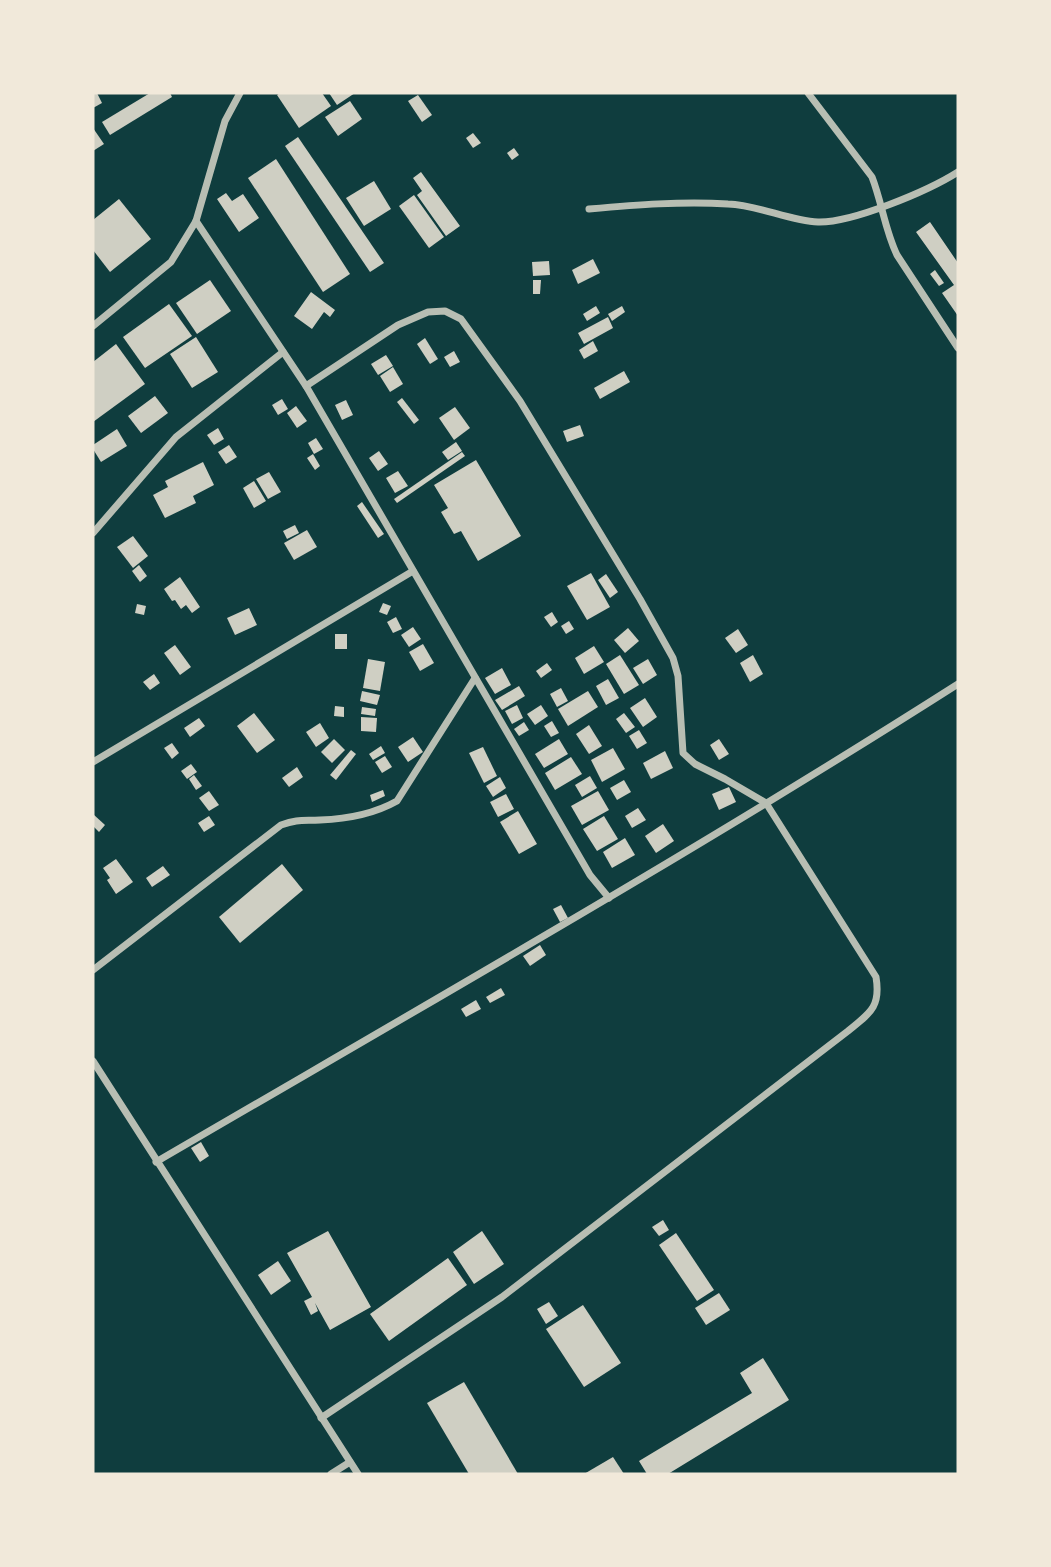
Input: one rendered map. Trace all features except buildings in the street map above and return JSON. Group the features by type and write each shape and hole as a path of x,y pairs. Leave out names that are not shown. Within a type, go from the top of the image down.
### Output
{"street":[{"path":"93,326 171,262 196,221 225,121 240,93"},
{"path":"808,93 872,177 889,239 897,255 958,348"},
{"path":"589,209 632,205 727,204 756,206 816,222 851,218 943,181 958,172"},
{"path":"196,221 306,386 590,875 609,898"},
{"path":"306,386 398,325 428,312 445,311 461,319 520,401 673,658 678,676 683,752 695,764 766,803 876,976 878,996 874,1008 848,1031 502,1297 321,1418"},
{"path":"93,533 176,437 283,352"},
{"path":"93,762 413,571"},
{"path":"93,971 281,825 300,819 320,820 378,812 397,801 475,678"},
{"path":"156,1162 609,898 861,746 958,684"},
{"path":"93,1061 358,1474"},
{"path":"331,1474 350,1462"}]}
